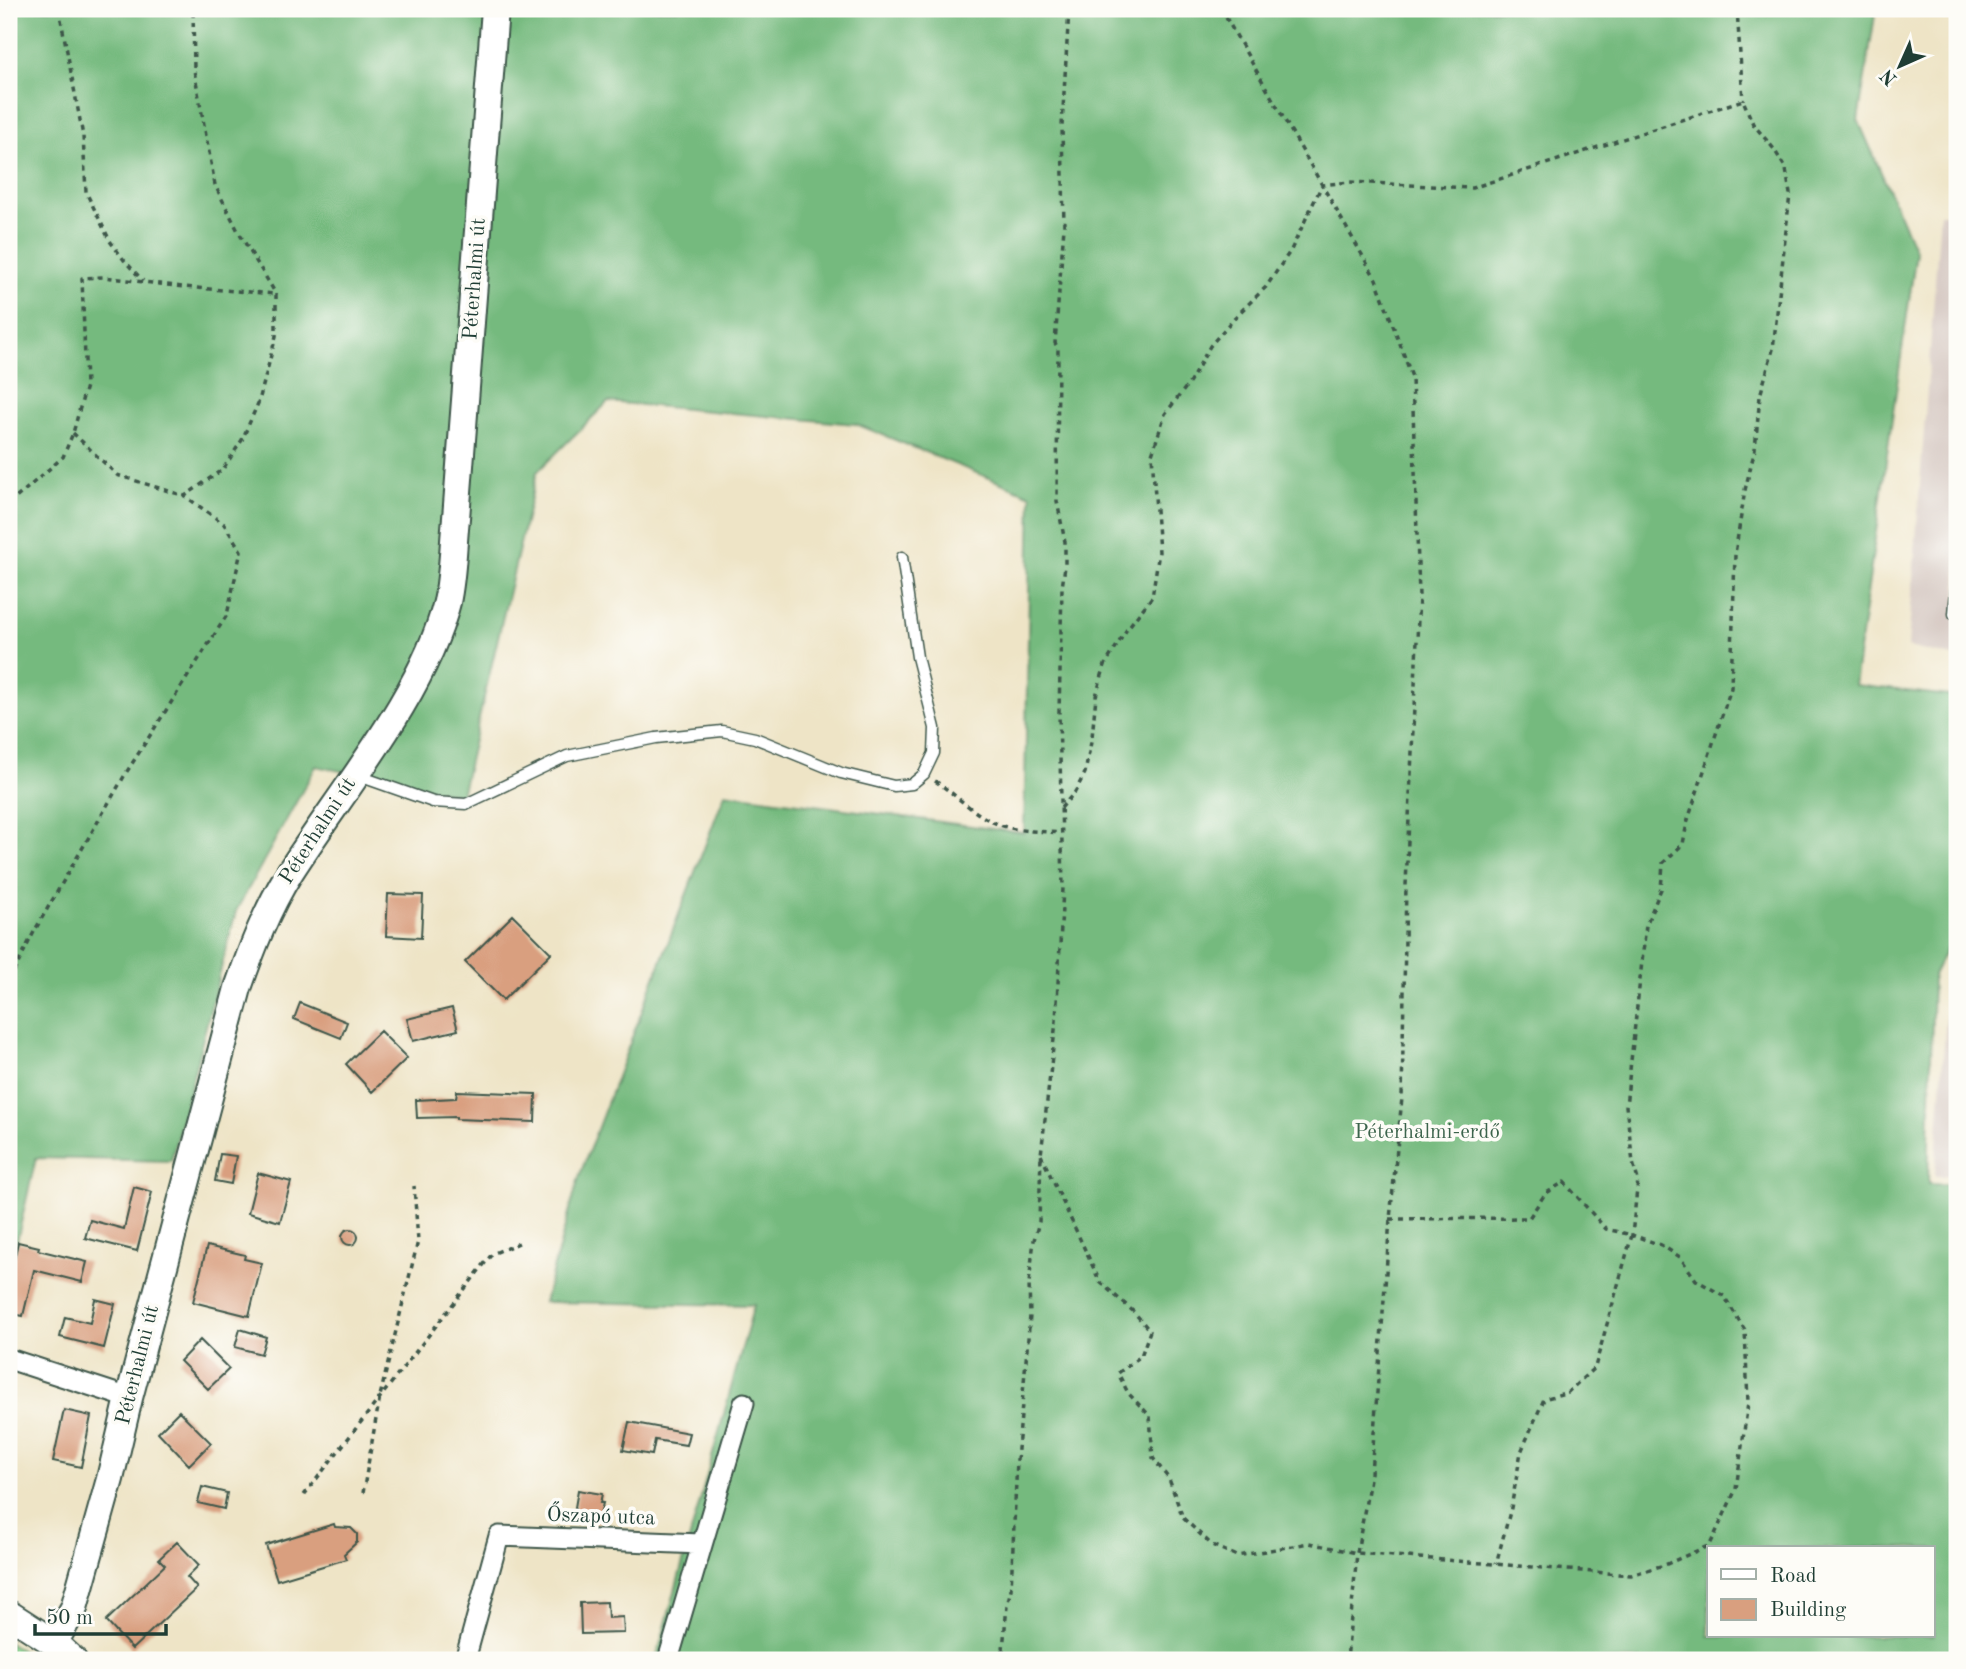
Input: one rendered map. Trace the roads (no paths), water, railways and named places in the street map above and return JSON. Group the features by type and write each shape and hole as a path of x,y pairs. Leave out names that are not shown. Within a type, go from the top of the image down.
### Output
{"street":[{"name":"Péterhalmi út","path":"63,1652 238,988 262,922 289,874 406,696 430,649 447,601 456,517 495,9"},
{"path":"9,1359 129,1398"},
{"path":"668,1660 744,1404"},
{"name":"Őszapó utca","path":"465,1660 499,1536 701,1544"},
{"path":"9,1614 63,1652"}],"lane":[{"path":"356,775 433,802 466,804 567,756 656,738 722,731 755,738 841,773 894,786 912,784 924,774 934,753 935,729 917,657 901,557"},
{"path":"1954,614 1957,579"}],"park label":[{"name":"Péterhalmi-erdő","path":"1427,1132"}]}
